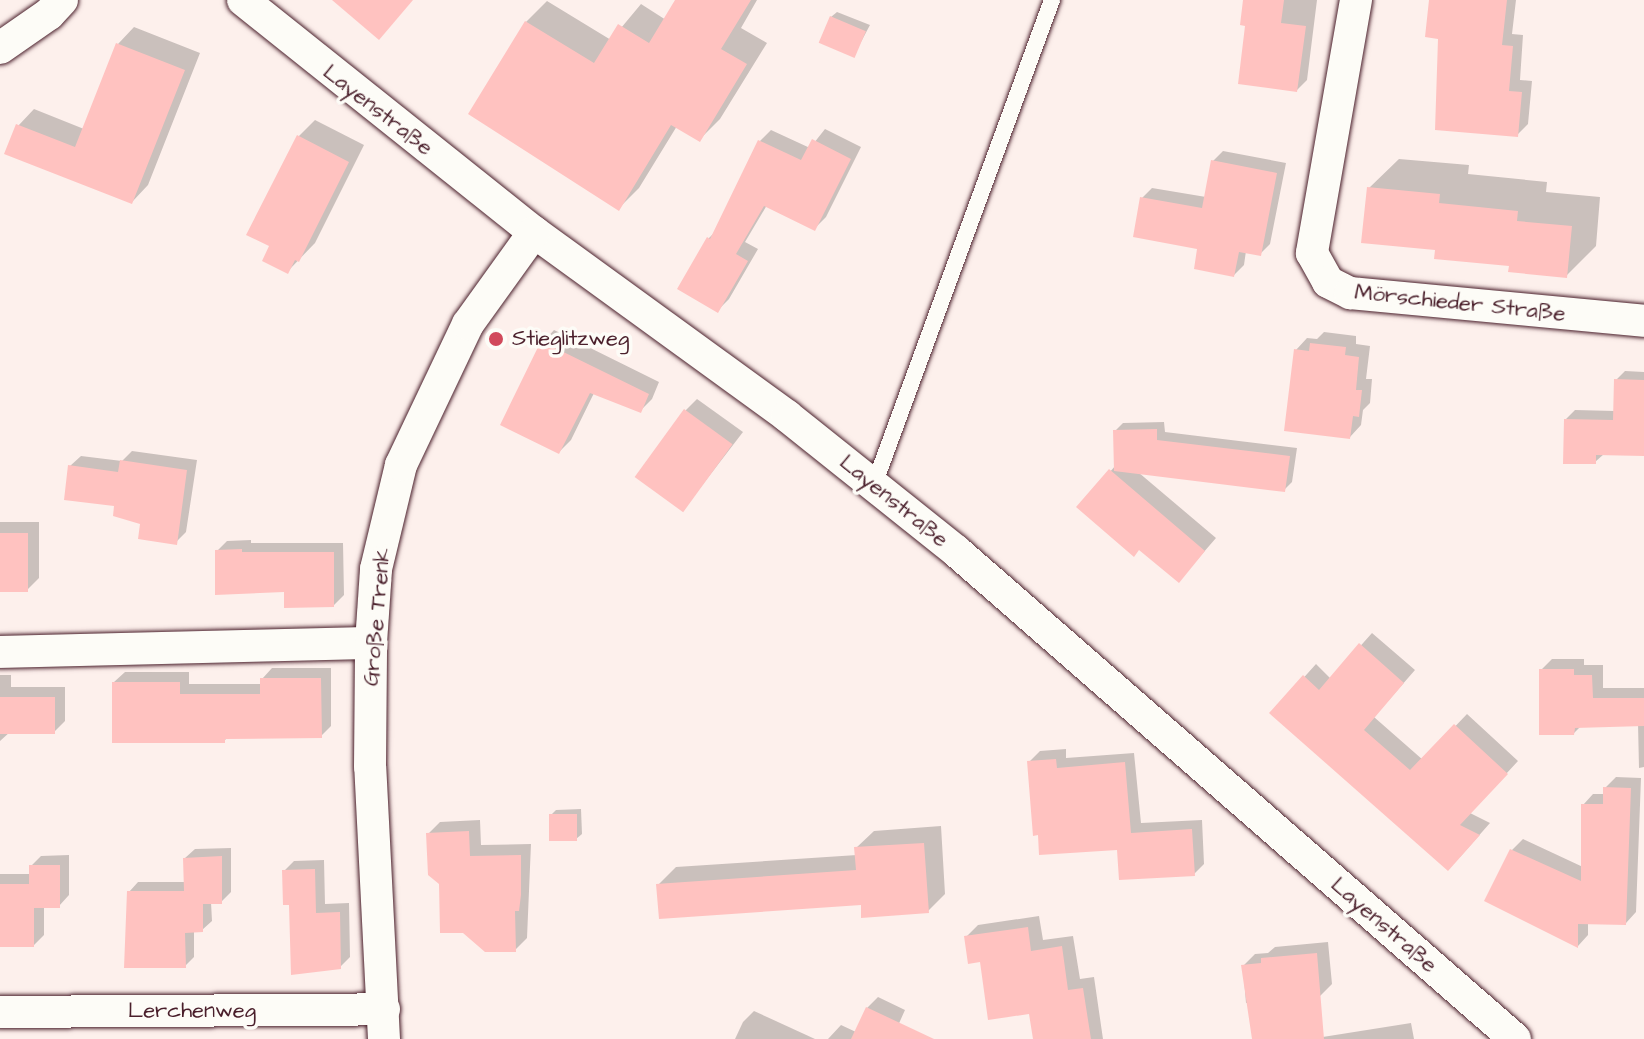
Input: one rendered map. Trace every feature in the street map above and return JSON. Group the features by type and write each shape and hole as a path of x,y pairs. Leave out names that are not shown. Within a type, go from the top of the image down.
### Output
{"street":[{"path":"0,48 49,14 62,0"},
{"name":"Layenstraße","path":"243,0 534,232 787,416 956,551 1515,1039"},
{"name":"Mörschieder Straße","path":"1356,0 1312,253 1328,282 1350,293 1644,321"},
{"name":"Große Trenk","path":"384,1024 370,767 371,643 376,569 401,465 468,324 534,232"},
{"path":"0,652 371,643"},
{"name":"Lerchenweg","path":"0,1012 384,1024"}],"lane":[{"path":"874,485 1052,0"}],"building":[{"path":"332,0 413,0 379,40"},
{"path":"675,0 751,0 721,49 747,64 700,142 671,125 619,211 468,114 525,21 594,63 618,24 649,43"},
{"path":"1243,0 1284,0 1281,23 1306,26 1297,92 1238,84 1245,26 1240,25"},
{"path":"1429,0 1507,0 1502,45 1513,46 1509,91 1522,92 1518,137 1435,130 1438,39 1425,37"},
{"path":"830,16 866,31 855,58 819,43"},
{"path":"116,43 185,70 132,204 4,154 16,124 75,147"},
{"path":"297,135 349,162 299,262 295,260 288,274 262,261 269,246 246,235"},
{"path":"812,139 851,159 815,231 764,206 736,254 748,261 718,313 677,289 707,237 710,239 758,140 801,160"},
{"path":"1211,160 1277,173 1261,256 1239,252 1234,277 1194,269 1197,249 1133,237 1140,197 1202,208"},
{"path":"1367,187 1440,194 1439,203 1518,211 1517,221 1572,226 1567,278 1508,272 1509,266 1434,259 1435,250 1361,243"},
{"path":"541,341 649,394 641,413 590,393 559,454 500,425"},
{"path":"1310,343 1346,347 1345,355 1359,357 1356,390 1362,390 1359,417 1353,416 1350,439 1284,431 1294,349 1309,351"},
{"path":"1614,379 1644,380 1644,456 1596,455 1596,464 1563,464 1564,419 1613,420"},
{"path":"684,409 733,444 683,512 635,477"},
{"path":"1157,429 1157,440 1290,456 1285,492 1114,471 1113,430"},
{"path":"120,460 187,470 177,545 138,539 140,524 113,516 114,506 64,500 68,465 118,472"},
{"path":"1109,469 1205,551 1179,583 1139,550 1134,557 1076,507"},
{"path":"0,533 28,533 28,592 0,592"},
{"path":"242,549 242,552 334,552 334,607 284,608 284,592 215,595 215,550"},
{"path":"1359,643 1404,683 1364,730 1410,770 1454,724 1508,774 1460,825 1480,835 1448,871 1269,713 1303,675 1319,690"},
{"path":"1539,669 1574,669 1574,675 1592,675 1593,698 1644,698 1644,726 1575,728 1574,735 1539,735"},
{"path":"260,678 321,678 322,738 225,739 225,743 112,743 112,682 180,682 180,694 260,694"},
{"path":"0,697 55,697 55,734 0,734"},
{"path":"1056,759 1057,768 1125,762 1131,833 1192,829 1195,876 1119,880 1117,850 1039,855 1038,835 1033,836 1027,761"},
{"path":"1603,787 1631,788 1626,925 1578,924 1578,948 1484,901 1510,849 1581,881 1581,804 1603,804"},
{"path":"549,814 577,814 577,841 549,841"},
{"path":"469,831 470,856 521,855 521,895 519,911 515,911 516,952 485,952 463,933 440,933 439,884 428,875 426,833"},
{"path":"924,843 929,913 861,918 861,905 659,919 656,884 856,870 854,847"},
{"path":"222,856 222,904 203,904 203,932 185,933 186,968 124,968 127,891 184,891 183,858"},
{"path":"29,865 60,865 60,908 34,908 34,947 0,947 0,884 29,884"},
{"path":"315,869 316,913 340,912 341,969 291,975 289,905 283,905 282,870"},
{"path":"1028,927 1031,951 1062,946 1068,990 1083,988 1091,1039 1033,1039 1029,1014 988,1020 980,962 968,964 964,936"},
{"path":"1317,953 1324,1039 1252,1039 1241,965 1261,963 1261,958"},
{"path":"866,1007 934,1039 851,1039"}],"place":[{"name":"Stieglitzweg","path":"496,339"}]}
